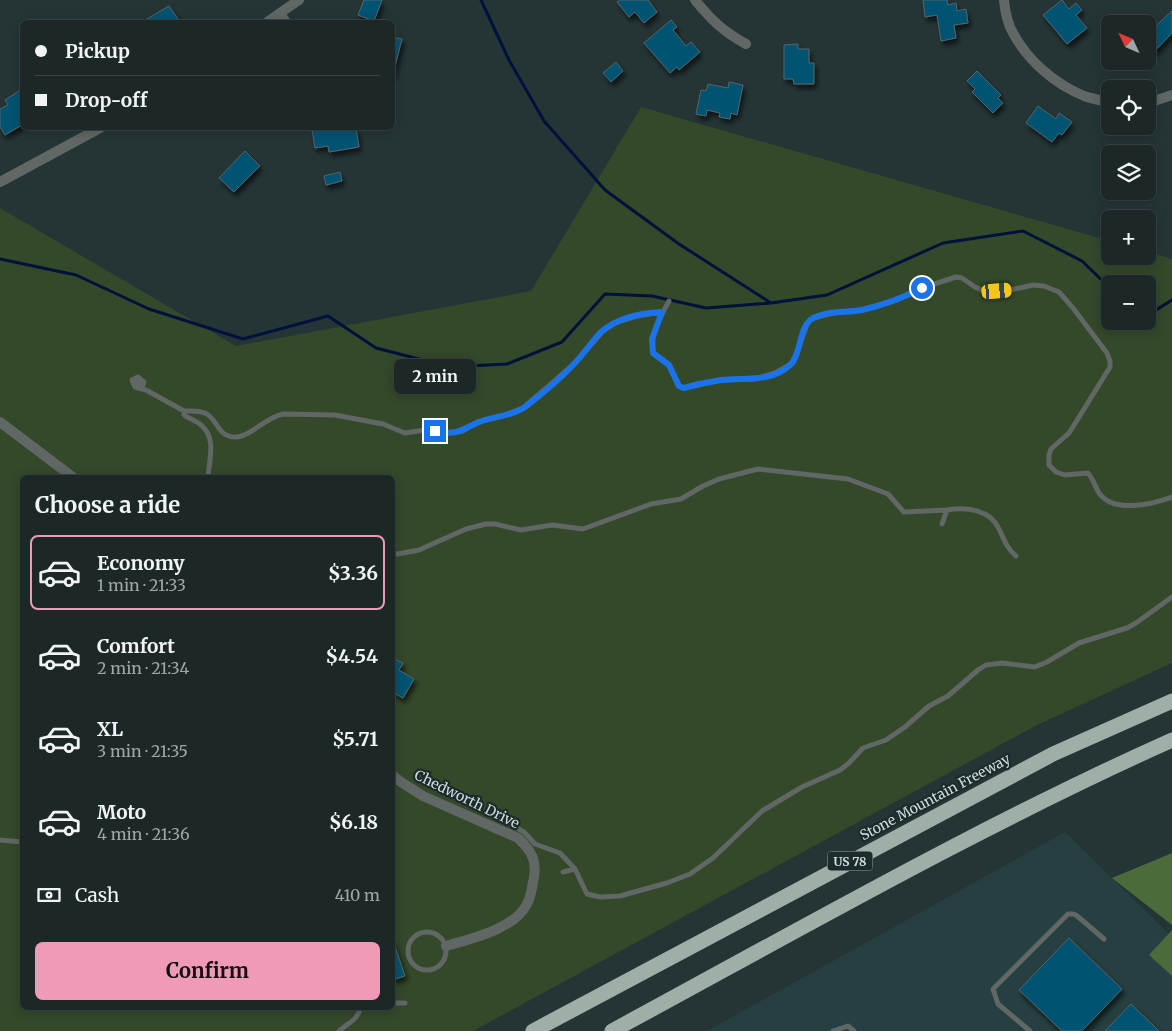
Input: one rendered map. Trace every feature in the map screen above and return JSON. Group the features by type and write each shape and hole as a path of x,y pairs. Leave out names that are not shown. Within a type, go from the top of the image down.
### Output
{"highway":[{"name":"Stone Mountain Freeway","path":"533,1031 1053,754 1172,701"},
{"name":"US 78","path":"612,1031 1017,814 1172,740"}],"street":[{"path":"283,18 299,0"},
{"path":"695,0 707,16 727,34 746,44"},
{"path":"1004,0 1006,15 1012,32 1032,60 1056,81 1084,96 1101,101"},
{"path":"1156,100 1172,95"},
{"path":"0,182 96,130"},
{"path":"0,422 70,475"},
{"name":"Chedworth Drive","path":"395,777 423,796 518,838 526,846 536,863 534,880 526,905 518,916 502,927 446,946"}],"lane":[{"path":"669,301 662,312 652,339 653,353 669,365 679,386 684,388 720,380 755,379 775,374 793,363 808,322 814,318 833,313 862,310 897,300 949,278 962,278 974,287 986,292 1033,286 1052,288 1059,292 1070,304 1107,353 1110,367 1068,433 1051,449 1048,460 1049,466 1052,470 1066,475 1088,473 1103,497 1123,507 1154,503 1172,497"},
{"path":"184,412 198,411 207,414 224,434 236,437 247,433 276,415 283,414 335,415 383,424 405,433 425,430 444,433 462,431 477,422 503,416 523,408 573,365 603,331 616,322 662,312"},
{"path":"138,383 141,384 141,381 138,379 135,381 136,385 143,385 144,382 138,377 132,380 135,387 146,390 184,412 184,415 201,425 208,433 211,444 208,475"},
{"path":"395,554 419,550 466,529 486,524 495,524 521,530 552,525 583,529 651,504 681,499 719,479 758,469 848,479 888,494 904,512 975,510 991,517 998,526 1010,551 1016,556"},
{"path":"942,524 947,510"},
{"path":"500,818 524,832 536,844 560,853 575,869 587,894 600,898 620,896 676,880 705,865 762,811 802,787 840,770 863,748 886,740 905,728 930,706 948,696 986,665 1002,663 1035,667 1047,662 1079,642 1131,626 1172,597"},
{"path":"0,840 20,842"},
{"path":"563,872 575,869"},
{"path":"1030,1031 998,1004 993,989 1068,914 1076,915 1104,939"},
{"path":"419,933 434,933 443,940 446,946 446,957 434,970 423,971 416,968 409,961 407,946 413,937 419,933"},
{"path":"395,1003 405,1003"},
{"path":"339,1031 356,1019 360,1014 360,1010"},
{"path":"833,1031 848,1026 854,1031"}],"shaded area":[{"path":"1065,832 1172,937 1172,1031 707,1031"}],"green space":[{"path":"641,107 1101,238 1101,265 1156,265 1156,254 1172,259 1172,663 1037,725 473,1031 0,1031 0,208 236,346 531,291"},
{"path":"1172,853 1172,925 1112,878"},
{"path":"1172,930 1172,976 1149,955"}],"building":[{"path":"364,0 382,0 374,20 358,15"},
{"path":"620,0 648,0 657,12 644,23 635,12 629,17 617,2"},
{"path":"923,0 947,0 948,5 956,3 957,11 966,9 968,23 954,25 956,38 941,41 937,15 925,17"},
{"path":"1062,0 1069,9 1076,3 1082,10 1076,15 1087,28 1067,44 1043,15"},
{"path":"169,6 179,20 145,20"},
{"path":"1172,11 1172,33 1156,50 1156,26"},
{"path":"671,20 677,27 673,30 686,46 691,42 700,52 679,70 677,67 670,73 644,43"},
{"path":"395,38 402,39 395,66"},
{"path":"798,44 798,49 809,49 809,63 814,63 814,84 794,84 793,79 784,79 784,45"},
{"path":"616,62 623,71 611,82 603,73"},
{"path":"977,71 1001,95 998,98 1003,103 993,113 972,92 975,89 967,81"},
{"path":"729,82 743,85 737,115 731,113 730,119 719,117 720,113 707,110 706,116 696,114 701,90 706,91 708,84 728,88"},
{"path":"20,90 20,126 5,135 0,127 0,109 8,105 5,100"},
{"path":"1038,106 1056,119 1059,113 1072,122 1062,135 1059,133 1052,142 1026,123"},
{"path":"312,130 356,130 359,147 329,152 328,146 315,148"},
{"path":"245,151 260,166 234,192 219,178"},
{"path":"340,172 342,181 326,185 324,176"},
{"path":"395,659 403,663 399,670 414,679 403,698 395,694"},
{"path":"1069,938 1122,989 1082,1031 1062,1031 1019,990"},
{"path":"395,947 405,976 395,979"},
{"path":"1131,1004 1159,1031 1105,1031"}],"waterway":[{"path":"481,0 509,60 544,121 605,190 679,244 771,303"},
{"path":"0,259 76,275 149,309 243,339 328,316 376,348 450,367 507,364 562,342 605,294 652,296 706,308 771,303 827,295 943,243 1023,231 1082,261 1101,279"},
{"path":"1156,310 1172,300"}],"route":[{"path":"435,431 454,433 462,431 477,422 503,416 523,408 573,365 603,331 616,322 628,318 662,312 652,339 653,353 669,365 679,386 684,388 720,380 755,379 775,374 793,363 808,322 814,318 833,313 862,310 888,303 922,288"}]}
